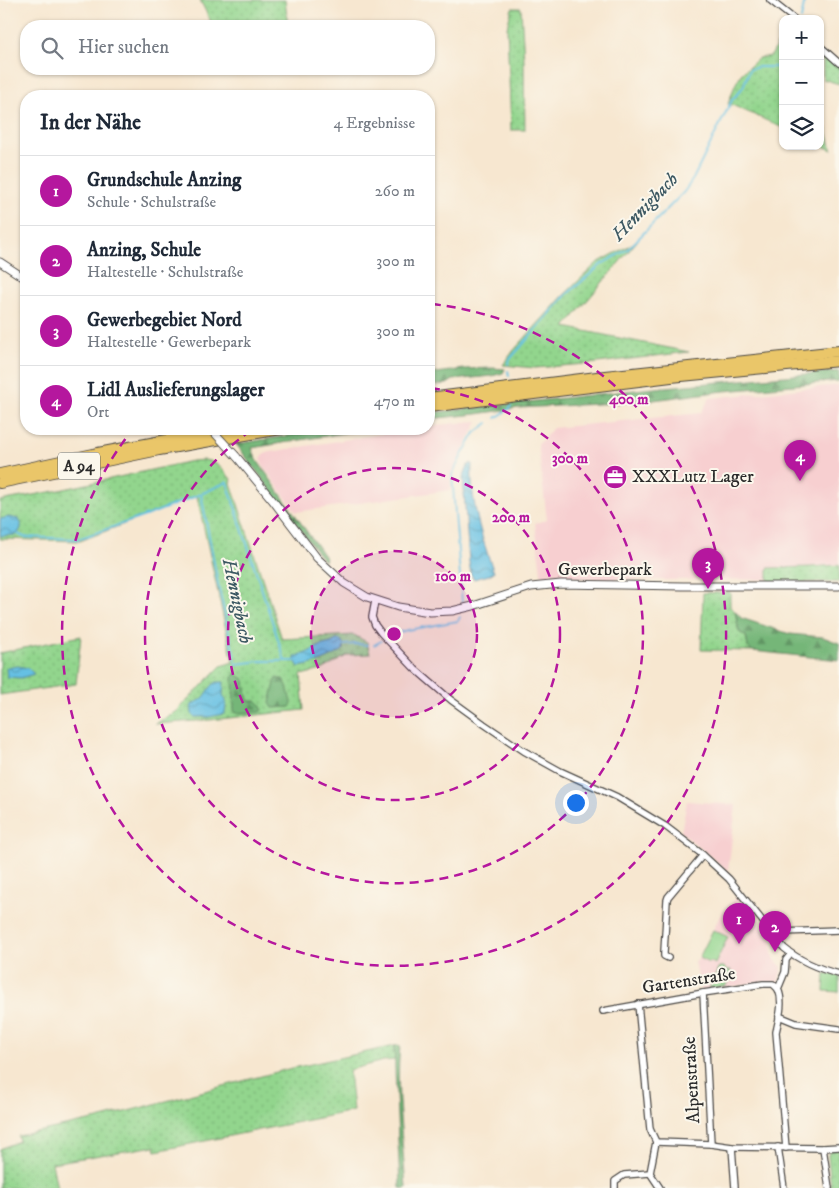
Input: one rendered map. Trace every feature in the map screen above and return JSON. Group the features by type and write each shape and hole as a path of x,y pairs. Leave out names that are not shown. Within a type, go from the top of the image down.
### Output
{"highway":[{"path":"435,397 615,374 839,351"},
{"path":"435,406 661,378 839,361"},
{"name":"A 94","path":"0,474 191,435"},
{"name":"A 94","path":"0,483 150,452 247,435"}],"street":[{"path":"770,0 789,15"},
{"path":"824,50 839,63"},
{"path":"0,262 20,275"},
{"name":"Gewerbepark","path":"217,435 274,502 317,558 344,582 366,597 398,608 439,612 473,606 531,587 561,584 839,586"},
{"path":"375,601 372,617 377,629 415,669 451,700 524,751 560,771 624,801 666,826 703,855 729,879 784,948 815,966 839,974"},
{"path":"668,958 664,956 666,900 703,855"},
{"path":"773,934 839,930"},
{"path":"786,1148 776,1037 781,1000 778,989 785,972 786,960 792,954"},
{"name":"Gartenstraße","path":"603,1011 703,993 769,984 778,989"},
{"name":"Alpenstraße","path":"703,993 711,1144 732,1147 786,1148 839,1146"},
{"path":"638,1004 650,1129 656,1142 650,1173 660,1188"},
{"path":"780,1016 796,1023 839,1029"},
{"path":"656,1142 711,1144"},
{"path":"732,1147 735,1188"},
{"path":"778,1147 784,1188"},
{"path":"823,1148 829,1188"},
{"path":"615,1188 615,1181 624,1175 650,1173"}],"shaded area":[{"path":"839,385 839,579 661,580 574,578 542,581 535,523 547,520 538,445 553,428 701,413 710,398"},
{"path":"478,421 450,476 451,490 296,512 263,466 261,459 266,453 375,435 435,435 435,425"},
{"path":"687,801 736,805 728,871 681,832"},
{"path":"738,896 772,941 772,953 775,960 782,967 778,982 760,982 701,992 695,962 721,914"}],"green space":[{"path":"200,0 285,0 287,20 210,20"},
{"path":"512,8 521,8 525,130 511,130 507,27"},
{"path":"779,41 779,126 728,104 741,74 759,58 771,56"},
{"path":"824,54 839,66 839,84 824,79"},
{"path":"824,121 832,150 824,147"},
{"path":"638,240 565,327 689,352 535,368 503,365 514,350 564,295 597,263"},
{"path":"464,369 505,369 503,373 492,376 453,380 447,384 435,385 435,373"},
{"path":"839,371 839,381 724,391 638,402 518,408 435,418 435,412 644,389"},
{"path":"292,435 331,435 252,448 257,460 326,559 324,561 236,444"},
{"path":"205,460 217,465 232,480 231,483 282,639 354,635 367,642 370,654 348,655 322,670 301,675 304,710 155,724 176,712 221,666 233,662 197,496 80,541 0,539 0,501 192,461"},
{"path":"839,565 839,582 771,582 768,580 768,568"},
{"path":"730,592 730,607 735,611 739,632 746,636 748,647 752,651 701,650 703,593"},
{"path":"735,611 741,618 790,634 823,637 839,643 839,660 752,651 748,647 746,636 739,632"},
{"path":"81,636 76,684 0,695 0,653"},
{"path":"235,673 245,680 247,698 249,701 257,701 259,703 262,709 260,712 236,713 234,710 233,678"},
{"path":"276,679 283,679 286,684 292,704 290,707 273,708 270,703"},
{"path":"713,930 728,937 715,964 699,958"},
{"path":"719,967 731,970 726,986 709,989"},
{"path":"825,973 839,976 839,992 824,991"},
{"path":"394,1046 395,1060 383,1061 349,1070 353,1111 156,1151 155,1146 52,1163 57,1188 0,1188 0,1149 19,1141 18,1136 98,1119 288,1069"},
{"path":"394,1046 400,1046 399,1099 406,1188 400,1188"},
{"path":"833,1149 839,1149 839,1188 831,1188 828,1155"}],"water":[{"path":"472,463 473,491 477,518 494,572 474,579 471,575 469,562 463,478 468,465"},
{"path":"9,517 18,519 21,523 21,528 18,534 0,536 0,519"},
{"path":"336,640 341,640 344,645 343,650 333,656 317,663 299,667 295,661 295,657"},
{"path":"18,666 28,668 34,674 21,678 7,677 6,668"},
{"path":"217,682 224,682 223,695 226,706 224,714 194,717 191,706 202,699"}],"waterway":[{"name":"Hennigbach","path":"802,15 805,0"},
{"name":"Hennigbach","path":"508,364 510,359 566,295 602,264 628,249 684,192 693,179 732,100 743,87 750,69 779,67"},
{"name":"Hennigbach","path":"508,371 509,376"},
{"name":"Hennigbach","path":"496,418 511,406"},
{"name":"Hennigbach","path":"462,602 452,475 475,433 488,423"},
{"name":"Hennigbach","path":"201,494 227,482 285,661"},
{"name":"Hennigbach","path":"18,534 24,537 78,539 151,514 201,494 219,589 236,664 261,661 295,661"},
{"name":"Hennigbach","path":"390,635 458,621 460,617"},
{"name":"Hennigbach","path":"374,645 381,641"},
{"name":"Hennigbach","path":"344,645 368,645"}],"place":[{"name":"XXXLutz Lager","path":"615,477"},
{"name":"Lidl Auslieferungslager","path":"800,481"},
{"name":"Gewerbegebiet Nord","path":"708,589"},
{"name":"Grundschule Anzing","path":"739,944"},
{"name":"Anzing, Schule","path":"775,952"}]}
